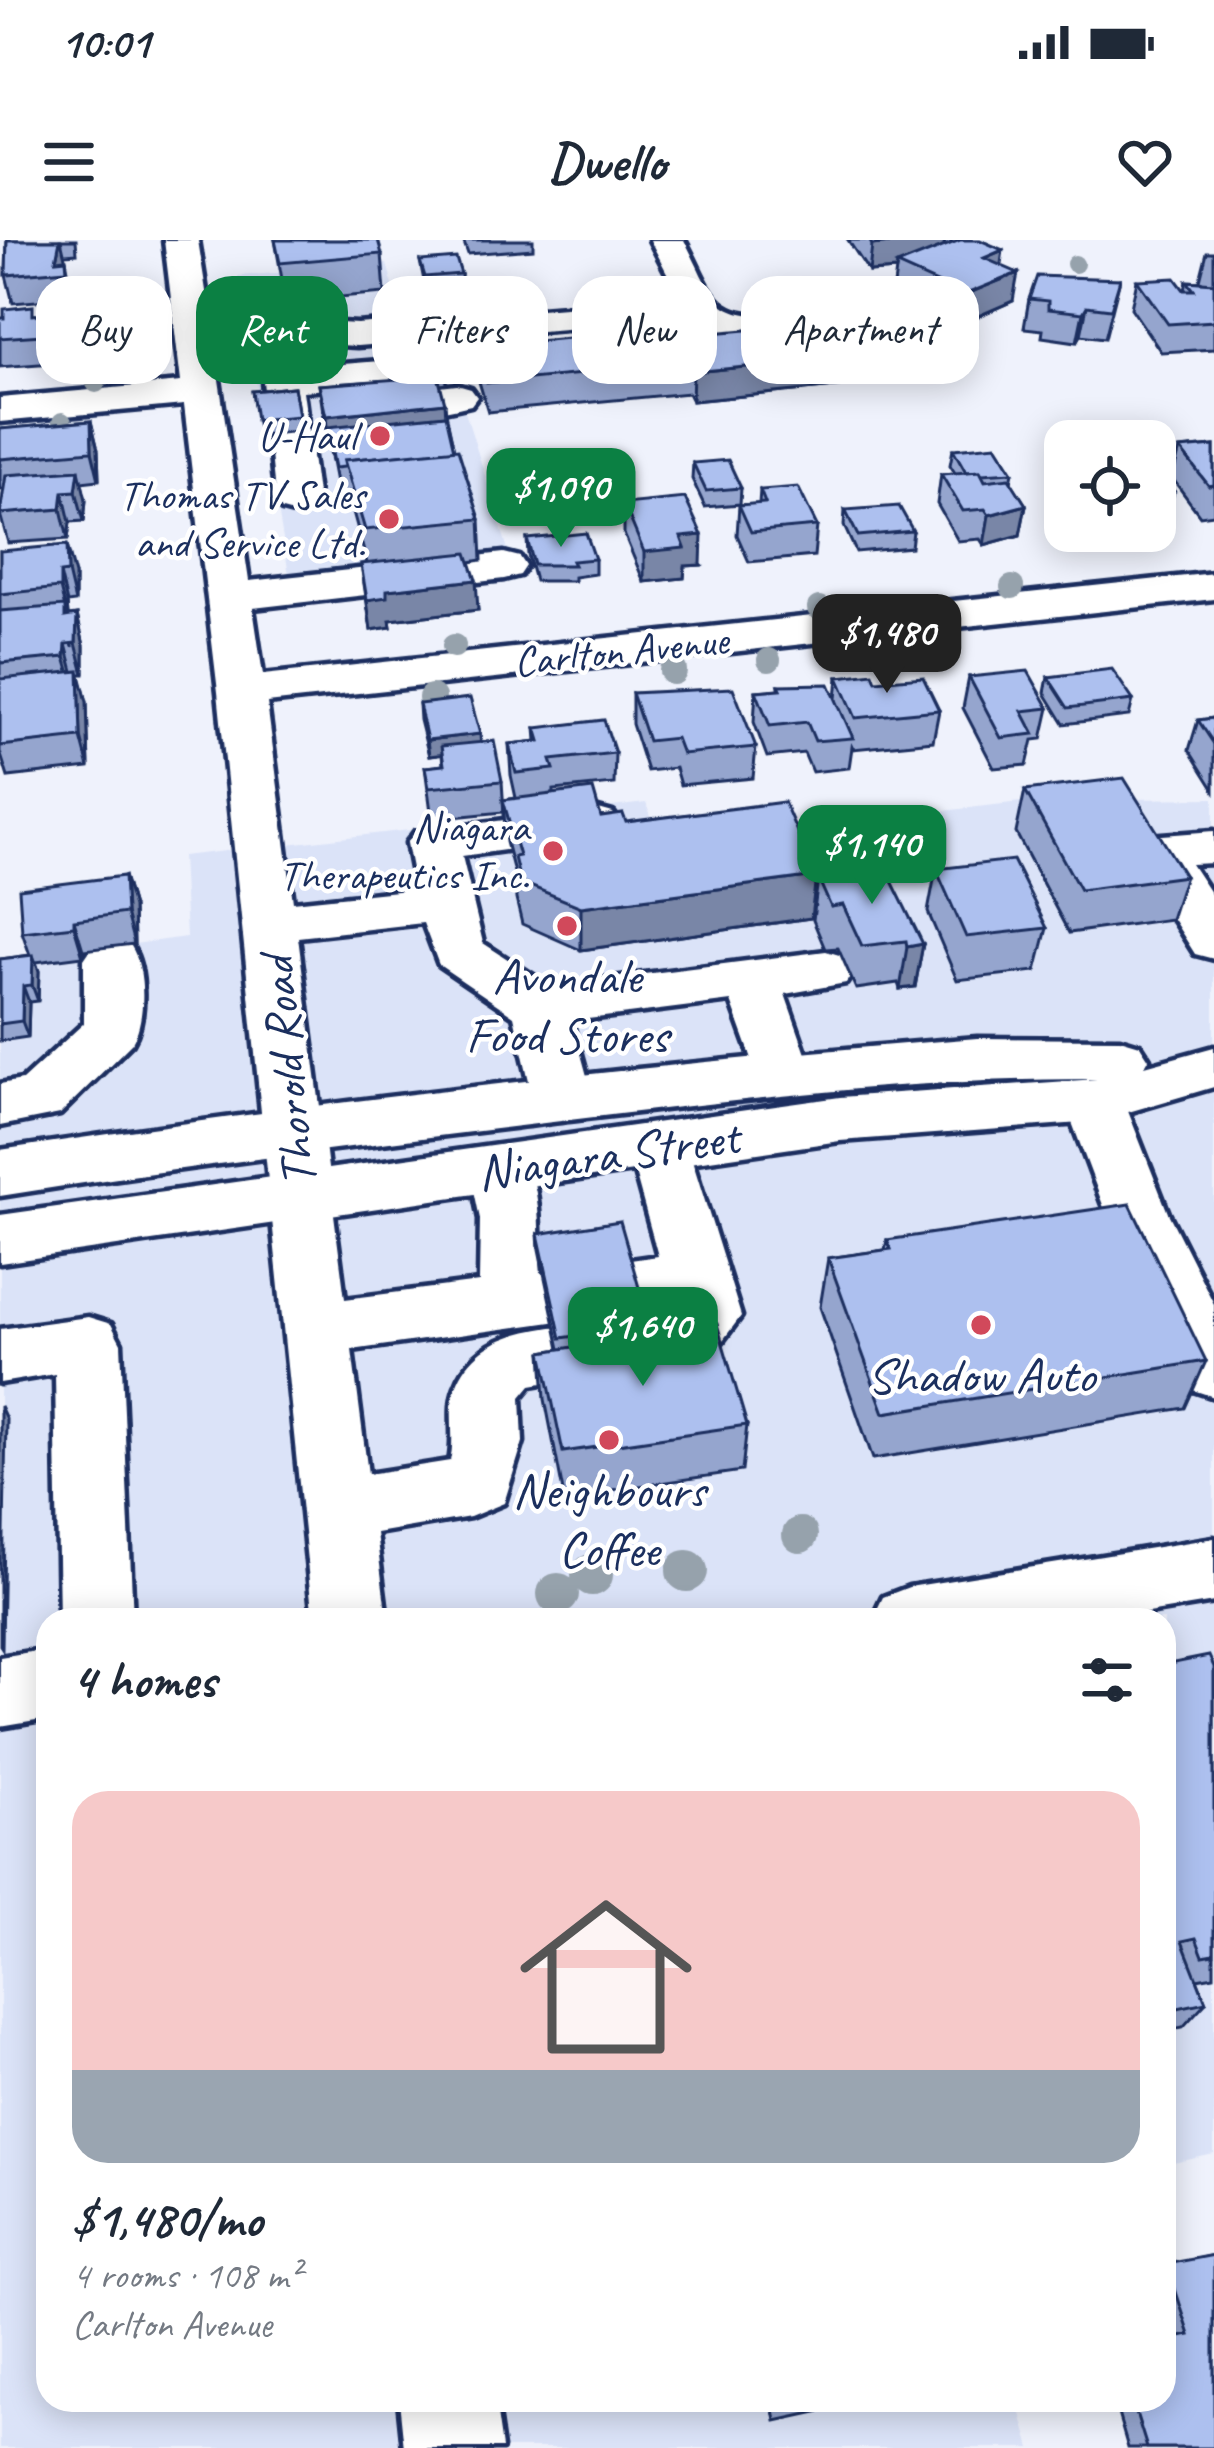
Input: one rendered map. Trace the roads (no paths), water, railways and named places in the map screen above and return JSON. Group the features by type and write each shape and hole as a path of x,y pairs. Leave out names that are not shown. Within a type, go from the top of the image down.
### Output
{"street":[{"name":"Thorold Road","path":"182,240 270,922 348,1608"},
{"path":"668,240 687,276"},
{"path":"194,336 272,330 372,334"},
{"path":"0,410 284,388 380,373 388,404"},
{"path":"284,388 293,469"},
{"path":"223,553 293,469 318,411 457,398"},
{"path":"211,462 293,469"},
{"path":"223,553 504,566"},
{"name":"Carlton Avenue","path":"242,692 1214,586"},
{"path":"636,841 608,822 433,843 458,952 540,1006 826,970"},
{"path":"1214,847 1155,849 1214,941"},
{"path":"270,922 446,903"},
{"path":"0,1105 39,1099 112,1029 112,959"},
{"path":"752,979 784,1074"},
{"path":"540,1006 562,1098"},
{"name":"Niagara Street","path":"0,1173 293,1131 784,1074 977,1058 1214,1064"},
{"name":"Niagara Street","path":"0,1239 840,1119 1094,1101 1214,1064"},
{"path":"1094,1101 1137,1213 1214,1370"},
{"path":"335,1510 479,1482 489,1442 487,1391 508,1365 697,1326 705,1305 658,1147"},
{"path":"501,1171 512,1219 508,1268 513,1289 541,1299"},
{"path":"316,1328 541,1299 705,1305"},
{"path":"0,1356 88,1342 96,1608"},
{"path":"982,1608 1214,1570"},
{"path":"0,1693 36,1686"},
{"path":"448,2412 453,2448"}],"place":[{"name":"U-Haul","path":"380,436"},
{"name":"Thomas TV Sales and Service Ltd.","path":"389,519"},
{"name":"Niagara Therapeutics Inc.","path":"553,851"},
{"name":"Avondale Food Stores","path":"567,926"},
{"name":"Shadow Auto","path":"981,1325"},
{"name":"Neighbours Coffee","path":"609,1440"}]}
